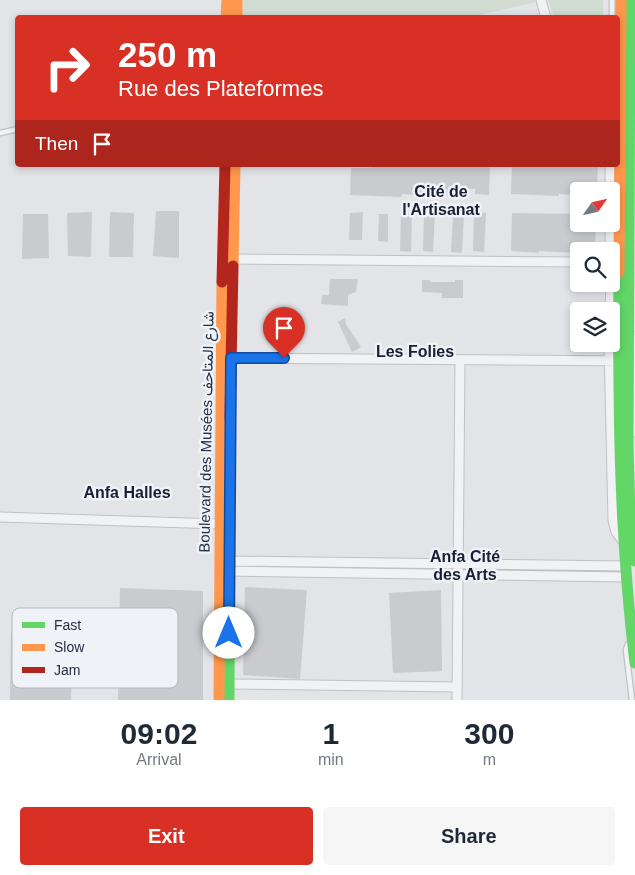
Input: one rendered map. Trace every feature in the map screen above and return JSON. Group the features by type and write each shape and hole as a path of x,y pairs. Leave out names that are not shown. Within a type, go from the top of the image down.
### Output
{"street":[{"path":"226,15 227,0"},
{"path":"237,0 237,15"},
{"path":"541,0 545,15"},
{"path":"621,0 633,111 624,263"},
{"path":"626,33 630,0"},
{"path":"620,96 627,61"},
{"path":"620,133 625,361 623,541 631,570"},
{"name":"Boulevard des Musées شارع المتاحف","path":"225,167 225,566 229,700"},
{"name":"Boulevard des Musées شارع المتاحف","path":"219,700 225,566 220,524 226,358 234,259 235,167"},
{"path":"610,167 610,182"},
{"path":"234,259 570,262"},
{"path":"635,339 625,361 633,513 631,636 635,663"},
{"path":"226,358 625,361"},
{"path":"456,700 460,360"},
{"path":"625,361 635,432"},
{"path":"0,517 220,524"},
{"path":"225,566 458,564 631,570"},
{"path":"225,566 458,575 631,570"},
{"path":"229,684 457,687"}],"lane":[{"path":"612,0 612,15"},
{"path":"0,134 15,130"},
{"path":"631,636 626,650 632,700"}],"shaded area":[{"path":"243,0 535,0 535,2 480,15 242,15"},
{"path":"548,0 603,0 603,15 553,15"}],"building":[{"path":"490,167 489,195 475,194 475,189 464,189 464,195 436,195 436,197 402,194 401,197 350,195 351,168"},
{"path":"512,167 598,167 597,182 570,182 570,195 559,194 559,196 511,194"},
{"path":"156,211 179,211 179,258 153,256"},
{"path":"92,212 91,257 68,256 67,213"},
{"path":"110,212 134,213 133,257 109,257"},
{"path":"363,212 362,240 349,240 350,213"},
{"path":"435,212 433,252 423,251 424,213"},
{"path":"401,213 412,213 411,252 400,251"},
{"path":"474,213 486,213 484,252 473,251"},
{"path":"512,213 570,214 570,232 596,232 595,242 570,242 570,253 511,251"},
{"path":"23,214 48,214 49,258 22,259"},
{"path":"379,214 388,214 388,242 378,241"},
{"path":"453,214 464,214 462,253 451,252"},
{"path":"330,279 358,279 356,292 348,295 348,306 321,304 322,295 329,295"},
{"path":"422,280 430,280 430,282 455,282 455,280 463,280 463,298 442,298 442,293 422,292"},
{"path":"345,318 346,324 361,347 352,352 338,322"},
{"path":"245,587 307,590 300,679 243,675"},
{"path":"120,588 203,591 203,700 118,700 118,688 178,688 178,608 120,608"},
{"path":"441,590 442,671 393,673 389,593"},
{"path":"11,633 12,688 71,688 71,700 10,700"}],"traffic: fast":[{"path":"630,0 628,447 630,515 635,561"},
{"path":"619,292 623,517 635,663"},
{"path":"229,700 230,419"}],"traffic: slow":[{"path":"226,15 227,0"},
{"path":"237,0 237,15"},
{"path":"620,136 621,0"},
{"path":"233,266 235,167"},
{"path":"619,242 620,167"},
{"path":"219,700 222,282"}],"traffic: jam":[{"path":"222,282 225,167"},
{"path":"230,419 233,266"}],"district":[{"name":"Cité de l'Artisanat","path":"441,200"},
{"name":"Les Folies","path":"415,351"},
{"name":"Anfa Halles","path":"127,492"},
{"name":"Anfa Cité des Arts","path":"465,565"}],"route":[{"path":"229,633 231,358 284,358"}]}
